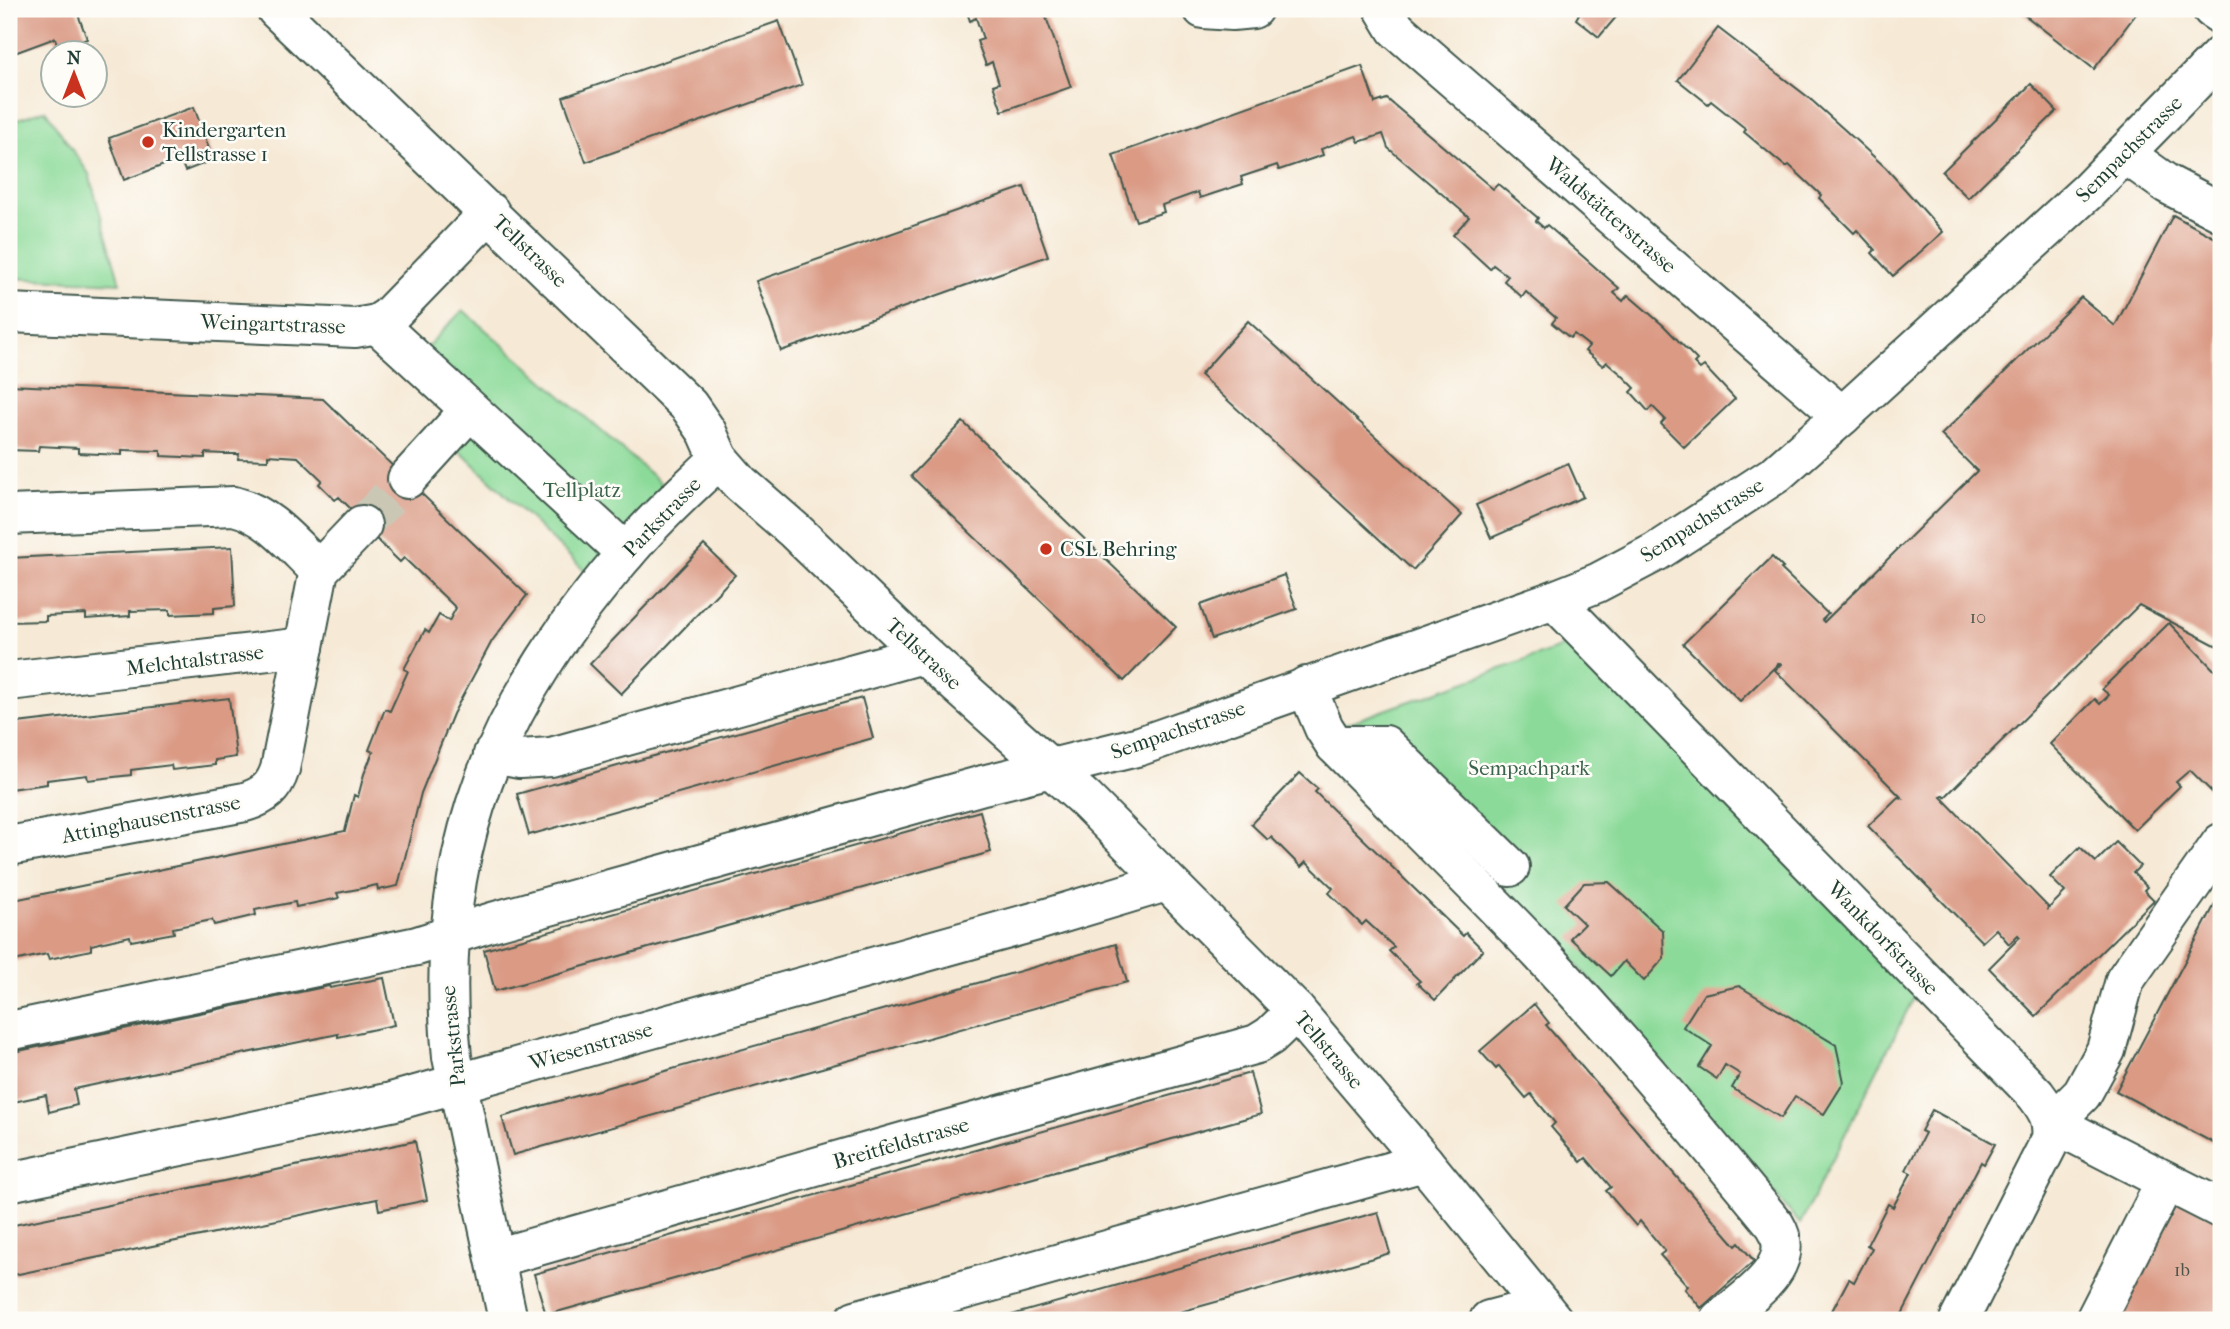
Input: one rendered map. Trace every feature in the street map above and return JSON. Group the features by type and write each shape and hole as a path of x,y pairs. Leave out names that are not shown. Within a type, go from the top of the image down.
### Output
{"street":[{"name":"Tellstrasse","path":"276,9 689,406 707,432 719,459 740,483 795,531 1010,734 1051,768 1296,1011 1547,1313"},
{"path":"1203,9 1253,9"},
{"name":"Waldstätterstrasse","path":"1384,9 1396,29 1842,416"},
{"path":"2212,9 2221,15"},
{"name":"Sempachstrasse","path":"1051,768 1140,746 1554,600 1597,583 1656,552 1776,474 1842,416 2125,154 2221,55"},
{"path":"2125,154 2166,184 2221,212"},
{"name":"Weingartstrasse","path":"9,313 355,328 377,324 388,317 490,212"},
{"path":"377,324 626,553"},
{"path":"407,479 469,411"},
{"name":"Parkstrasse","path":"508,1320 457,1084 448,1019 449,936 460,858 472,809 493,754 525,691 565,629 626,553 671,504 719,459"},
{"path":"9,515 234,506 264,519 319,570"},
{"path":"304,647 319,570 362,525"},
{"name":"Wankdorfstrasse","path":"1554,600 2036,1096 2053,1123"},
{"name":"Melchtalstrasse","path":"9,681 304,647"},
{"name":"Attinghausenstrasse","path":"9,846 261,797 270,789 280,769 304,647"},
{"path":"493,754 520,759 551,757 923,654"},
{"path":"1306,686 1324,728 1335,745 1540,953 1678,1107 1774,1225 1782,1244 1777,1267 1763,1283 1720,1320"},
{"path":"1335,745 1385,745 1510,867"},
{"path":"9,1031 417,946 943,796 1051,768"},
{"path":"1959,1320 2045,1153 2051,1139 2053,1123 2082,1094 2106,1050 2125,980 2221,843"},
{"name":"Wiesenstrasse","path":"9,1182 391,1102 1037,921 1166,881"},
{"name":"Breitfeldstrasse","path":"496,1258 1257,1044 1270,1036 1296,1011"},
{"path":"2053,1123 2221,1209"},
{"path":"855,1320 1424,1162"},
{"path":"2095,1320 2166,1181"},
{"path":"1489,1320 1547,1313"}],"green space":[{"path":"45,110 89,174 120,283 9,278 9,122"},
{"name":"Tellplatz","path":"463,310 662,484 589,575 445,437 471,411 416,358"},
{"name":"Sempachpark","path":"1575,639 1917,991 1800,1224 1601,991 1499,882 1340,726 1557,649"}],"building":[{"path":"9,9 76,9 87,38 38,38 38,44 9,55"},
{"path":"966,9 1043,9 1071,87 1002,111 993,85 999,83 992,62 986,65 977,41 983,39 976,18 970,21"},
{"path":"1572,9 1623,9 1599,37 1576,19 1579,14"},
{"path":"2017,9 2129,9 2136,14 2094,69"},
{"path":"779,21 802,85 586,162 563,97"},
{"path":"1718,28 1808,97 1847,132 1886,168 1943,232 1893,276 1872,253 1875,250 1857,230 1854,233 1819,198 1821,195 1789,165 1786,167 1744,132 1746,129 1711,101 1708,104 1678,80"},
{"path":"1362,66 1375,103 1387,99 1493,189 1498,184 1538,218 1536,221 1544,228 1547,225 1619,288 1614,293 1623,301 1628,295 1664,326 1697,360 1694,363 1700,369 1704,366 1735,399 1684,447 1661,424 1665,419 1652,406 1648,411 1631,392 1635,388 1622,375 1607,362 1603,366 1585,351 1589,346 1574,334 1570,338 1552,323 1556,318 1526,292 1522,297 1504,281 1508,276 1493,265 1490,269 1453,235 1469,217 1388,148 1383,134 1359,142 1356,136 1321,149 1323,155 1279,170 1277,165 1241,177 1243,184 1200,198 1198,192 1162,205 1164,212 1136,221 1113,155"},
{"path":"2031,84 2057,111 1968,198 1942,172"},
{"path":"194,107 213,160 185,171 180,159 124,180 109,138"},
{"path":"1024,187 1048,256 781,351 756,281"},
{"path":"2173,215 2221,241 2221,648 2139,605 1945,797 1941,797 2048,907 2047,910 2065,892 2050,877 2080,847 2096,862 2116,842 2140,866 2133,873 2147,887 2144,890 2154,900 2036,1016 1989,968 2020,937 2018,935 2009,944 1996,929 1982,942 1868,826 1898,797 1902,798 1775,670 1781,664 1740,701 1683,644 1772,557 1828,614 1822,620 1824,622 1977,471 1941,435 2081,297 2115,326"},
{"path":"1248,321 1462,515 1413,570 1200,375"},
{"path":"9,385 323,399 527,595 492,641 453,714 421,793 398,886 378,890 377,885 337,893 339,898 296,907 295,902 255,910 256,915 214,925 212,920 173,928 174,933 131,941 130,936 91,945 91,950 49,959 47,954 9,962 9,901 345,831 354,795 358,797 373,752 369,750 385,709 390,711 408,671 404,669 425,630 429,633 439,615 449,621 456,608 404,558 400,562 362,525 339,497 335,500 319,484 322,480 298,457 268,455 268,460 238,459 239,454 205,453 205,458 161,456 161,451 122,450 122,455 78,453 78,448 39,446 38,451 9,450"},
{"path":"963,422 1176,627 1124,681 911,476"},
{"path":"1568,463 1583,497 1491,538 1476,505"},
{"path":"704,545 735,575 621,694 590,664"},
{"path":"232,547 235,606 214,608 214,613 170,615 170,610 130,611 130,616 86,619 86,614 46,616 46,621 9,622 9,558"},
{"path":"1284,575 1297,609 1212,639 1200,605"},
{"path":"2169,623 2221,677 2221,801 2190,770 2176,782 2180,786 2135,830 2050,744 2095,699 2100,704 2109,695 2102,689"},
{"path":"229,698 236,757 215,760 215,765 172,770 171,765 131,770 131,775 88,780 87,775 47,780 47,784 9,789 9,724"},
{"path":"862,698 873,738 529,835 517,794"},
{"path":"1300,773 1318,789 1315,792 1463,936 1466,933 1483,950 1435,1000 1389,951 1394,947 1366,921 1362,925 1329,893 1333,888 1306,862 1301,867 1271,837 1268,840 1251,824"},
{"path":"980,811 991,852 495,991 484,950"},
{"path":"1609,882 1663,931 1664,958 1644,981 1624,961 1611,976 1570,938 1584,924 1564,905 1584,883"},
{"path":"2221,893 2221,1147 2116,1091"},
{"path":"1116,944 1127,982 513,1155 502,1117"},
{"path":"384,978 394,1025 338,1037 338,1034 74,1089 77,1105 49,1112 46,1095 9,1103 9,1053 329,986 330,988"},
{"path":"1739,986 1836,1045 1844,1082 1824,1114 1795,1096 1781,1118 1732,1088 1740,1074 1725,1065 1717,1079 1699,1067 1712,1046 1683,1027 1704,994"},
{"path":"1534,1004 1549,1023 1546,1025 1736,1246 1739,1243 1754,1261 1701,1308 1685,1289 1688,1286 1660,1255 1665,1251 1640,1221 1636,1226 1606,1191 1611,1187 1586,1158 1581,1162 1551,1127 1555,1123 1531,1094 1526,1098 1499,1066 1496,1069 1480,1051"},
{"path":"1250,1073 1261,1114 546,1315 534,1274"},
{"path":"1932,1110 1995,1144 1984,1164 1981,1162 1899,1320 1827,1320 1849,1279 1854,1282 1872,1248 1867,1245 1888,1204 1893,1207 1911,1173 1906,1170 1925,1133 1921,1131"},
{"path":"415,1141 427,1200 379,1210 377,1199 9,1276 9,1226"},
{"path":"2180,1198 2221,1219 2221,1320 2116,1320"},
{"path":"1378,1212 1390,1253 1349,1265 1151,1320 994,1320"}],"tunnel":[{"path":"362,525 407,479"}],"place":[{"name":"Kindergarten Tellstrasse 1","path":"148,142"},
{"name":"CSL Behring","path":"1046,549"}]}
